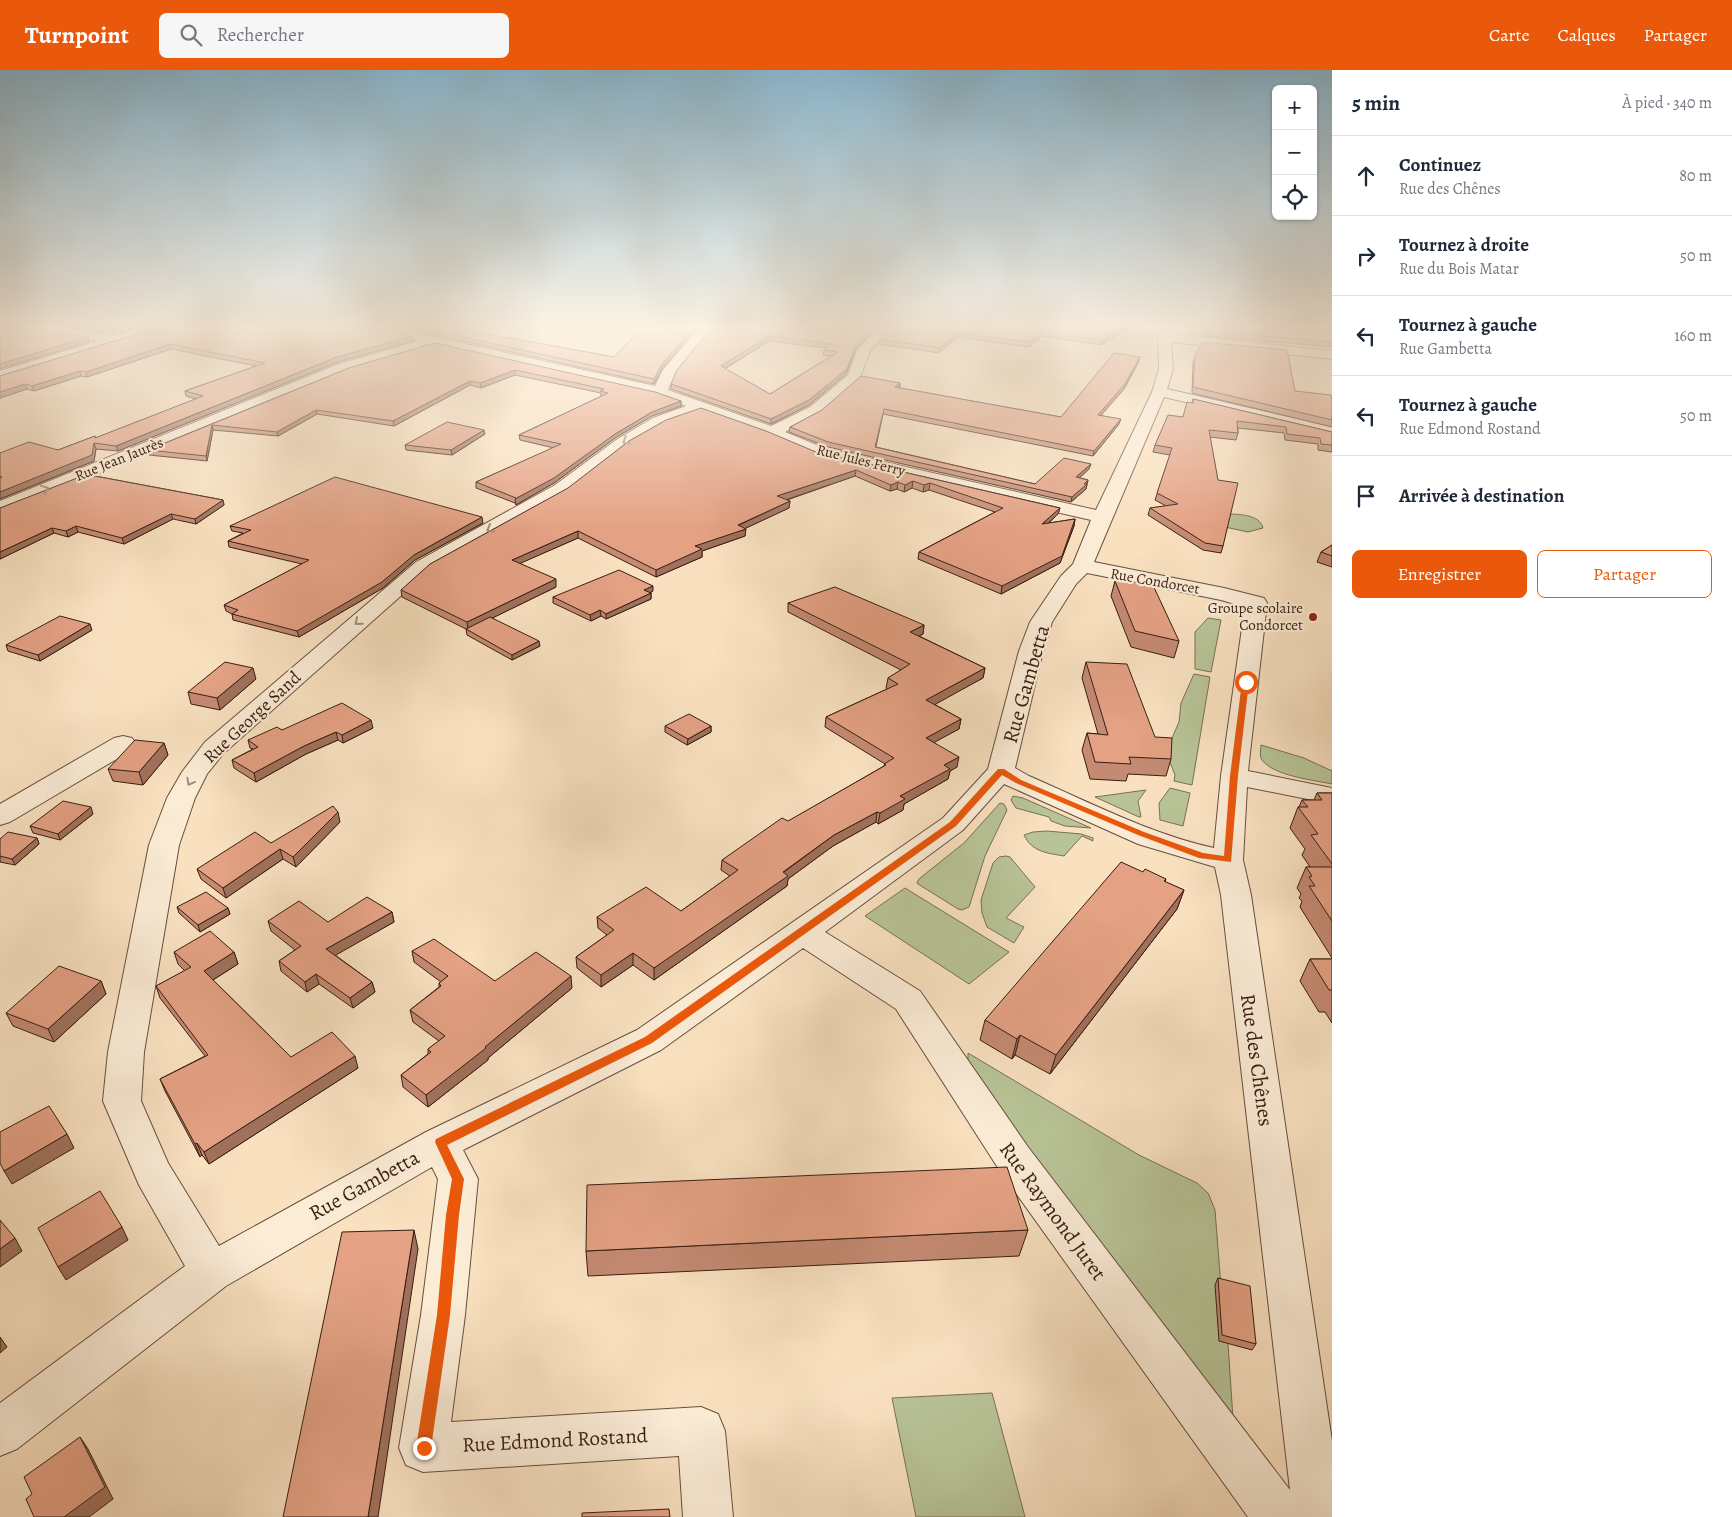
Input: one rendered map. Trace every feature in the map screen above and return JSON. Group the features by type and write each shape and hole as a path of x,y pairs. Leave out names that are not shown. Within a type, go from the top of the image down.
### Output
{"street":[{"name":"Rue Jean Jaurès","path":"0,508 279,394"},
{"name":"Rue Jules Ferry","path":"665,394 772,432 822,453 1102,517"},
{"path":"772,432 815,410 834,394"},
{"name":"Rue Gambetta","path":"0,1432 210,1272 440,1142 649,1040 953,824 1001,771 1031,651 1041,622 1068,580 1082,566 1102,517 1158,394"},
{"path":"1170,394 1332,432"},
{"name":"Rue George Sand","path":"210,1272 153,1173 122,1101 126,1052 164,845 181,798 195,772 214,748 423,566 561,489 622,443 659,421 702,406"},
{"name":"Rue Condorcet","path":"1082,566 1224,594 1256,603"},
{"name":"Rue des Chênes","path":"1256,603 1234,776 1228,860 1236,895 1318,1517"},
{"path":"0,816 123,744"},
{"path":"1001,771 1019,782 1141,834 1202,856 1228,860"},
{"path":"1234,776 1332,796"},
{"name":"Rue Raymond Juret","path":"803,932 821,946 908,1000 1014,1159 1279,1517"},
{"name":"Rue Edmond Rostand","path":"440,1142 458,1179 452,1215 443,1315 424,1448 702,1431 708,1517"}],"green space":[{"path":"1225,514 1253,517 1261,523 1263,528 1248,532 1225,527"},
{"path":"1208,618 1221,620 1211,672 1195,669 1195,632"},
{"path":"1194,674 1210,677 1192,785 1174,781 1175,775 1166,752 1179,722 1181,703"},
{"path":"1261,745 1304,758 1332,771 1332,784 1284,774 1275,770 1262,760 1260,755"},
{"path":"1170,788 1190,793 1183,826 1160,820 1159,803"},
{"path":"1146,790 1138,801 1141,817 1095,797"},
{"path":"1013,796 1023,798 1091,828 1065,826 1051,821 1049,817 1016,808 1011,800"},
{"path":"1000,803 1004,804 1007,810 985,856 969,907 962,910 958,909 918,884 917,882 920,878 964,843"},
{"path":"1047,831 1081,834 1093,838 1093,841 1082,836 1064,856 1041,851 1031,845 1024,835"},
{"path":"999,857 1010,857 1035,887 1006,918 1024,927 1014,943 987,927 982,913 981,900 993,863"},
{"path":"905,888 1009,952 969,984 865,916"},
{"path":"968,1053 1139,1155 1197,1183 1208,1193 1215,1210 1233,1419 975,1077 968,1064"},
{"path":"992,1393 1025,1517 916,1517 892,1398"}],"building":[{"path":"194,394 246,394 116,446 94,443 92,455 0,492 0,478 2,477 0,477 0,453 29,442 58,450 95,436 95,438 203,396"},
{"path":"286,394 446,394 393,421 316,410 277,432 212,425 206,456 148,450"},
{"path":"607,394 659,394 681,401 652,412 615,434 554,478 515,499 476,482 561,444 519,435"},
{"path":"698,394 817,394 809,400 771,419"},
{"path":"841,394 931,394 1061,417 1080,394 1117,394 1098,415 1121,419 1094,451 884,409 875,447 1035,484 1064,458 1091,464 1076,477 1088,480 1084,484 1087,484 1072,497 828,442 790,427 822,410"},
{"path":"1220,394 1331,395 1332,420"},
{"path":"1193,399 1332,432 1332,445 1321,444 1320,438 1287,434 1286,427 1237,421 1238,433 1209,430 1218,480 1238,483 1223,546 1205,543 1150,508 1178,504 1157,493 1172,448 1155,445 1168,415 1183,417 1187,402 1193,403"},
{"path":"701,408 766,431 816,452 1060,508 1042,524 1075,519 1062,556 1002,586 919,552 1003,508 930,483 924,485 913,481 905,485 898,482 891,485 856,470 777,496 790,501 738,525 746,529 695,546 702,549 656,570 578,531 512,560 556,579 467,622 401,590 430,564 568,488 629,441 666,420"},
{"path":"447,422 484,430 451,450 405,445"},
{"path":"90,473 89,475 223,500 195,519 171,514 122,538 76,526 66,531 52,528 0,552 0,508"},
{"path":"335,477 482,517 414,555 382,582 297,631 232,614 238,610 224,605 309,560 228,541 251,530 230,526"},
{"path":"1332,545 1332,556 1321,552"},
{"path":"619,570 653,586 644,590 651,593 606,614 600,610 590,615 553,597"},
{"path":"1115,581 1152,583 1179,641 1135,631"},
{"path":"835,587 924,625 910,632 985,668 926,700 961,719 926,738 959,757 944,765 950,769 900,796 905,799 834,835 783,872 788,876 654,968 633,953 601,975 576,957 614,930 597,917 646,887 681,911 738,870 722,860 782,818 788,821 886,765 884,764 894,758 826,717 898,684 888,678 910,664 788,603"},
{"path":"60,616 90,624 38,655 6,645"},
{"path":"490,617 539,641 512,655 466,629"},
{"path":"225,662 253,668 217,698 188,692"},
{"path":"1086,662 1127,664 1155,737 1172,738 1171,759 1129,757 1131,764 1095,762 1087,733 1108,735"},
{"path":"342,703 371,720 342,735 336,732 304,746 254,773 232,760 258,747 248,740 277,727 282,730"},
{"path":"689,714 711,726 688,739 665,726"},
{"path":"135,740 164,743 139,772 108,769"},
{"path":"1317,793 1332,793 1332,864 1311,835 1318,834 1298,807 1308,807 1302,800 1322,800"},
{"path":"63,801 91,807 58,834 30,826"},
{"path":"333,806 338,812 293,857 280,849 223,888 197,869 255,832 271,843"},
{"path":"8,832 37,838 12,859 0,856 0,839"},
{"path":"1121,862 1143,872 1145,869 1166,879 1164,881 1184,890 1056,1055 1020,1035 1017,1039 985,1020"},
{"path":"1306,867 1332,867 1332,921 1309,886 1315,886 1309,877 1312,876"},
{"path":"206,892 228,908 198,925 177,907"},
{"path":"367,897 392,912 326,949 372,982 350,998 316,974 305,982 279,961 301,946 268,921 299,901 328,922"},
{"path":"210,931 234,952 204,971 291,1057 332,1032 355,1056 204,1152 197,1143 195,1144 160,1079 208,1055 156,986 191,967 174,952"},
{"path":"434,939 495,981 536,952 571,976 486,1048 426,1095 401,1075 431,1052 428,1049 445,1036 410,1010 441,986 439,983 448,976 412,951"},
{"path":"1310,959 1332,959 1332,990 1329,990"},
{"path":"59,966 101,981 48,1029 6,1013"},
{"path":"49,1106 67,1134 4,1171 0,1163 0,1132"},
{"path":"1007,1167 1028,1230 586,1251 587,1185"},
{"path":"100,1191 122,1227 58,1267 38,1228"},
{"path":"0,1220 15,1238 0,1249"},
{"path":"414,1230 368,1517 283,1517 342,1232"},
{"path":"1218,1278 1250,1286 1256,1344 1222,1335"},
{"path":"80,1437 105,1487 64,1517 34,1517 26,1499 32,1494 24,1477"},
{"path":"669,1509 670,1517 582,1517 582,1513"}],"place":[{"name":"Groupe scolaire Condorcet","path":"1313,617"}],"route":[{"path":"424,1448 443,1315 452,1215 458,1179 440,1142 649,1040 953,824 1001,771 1019,782 1141,834 1202,856 1228,860 1234,776 1246,682"}]}
